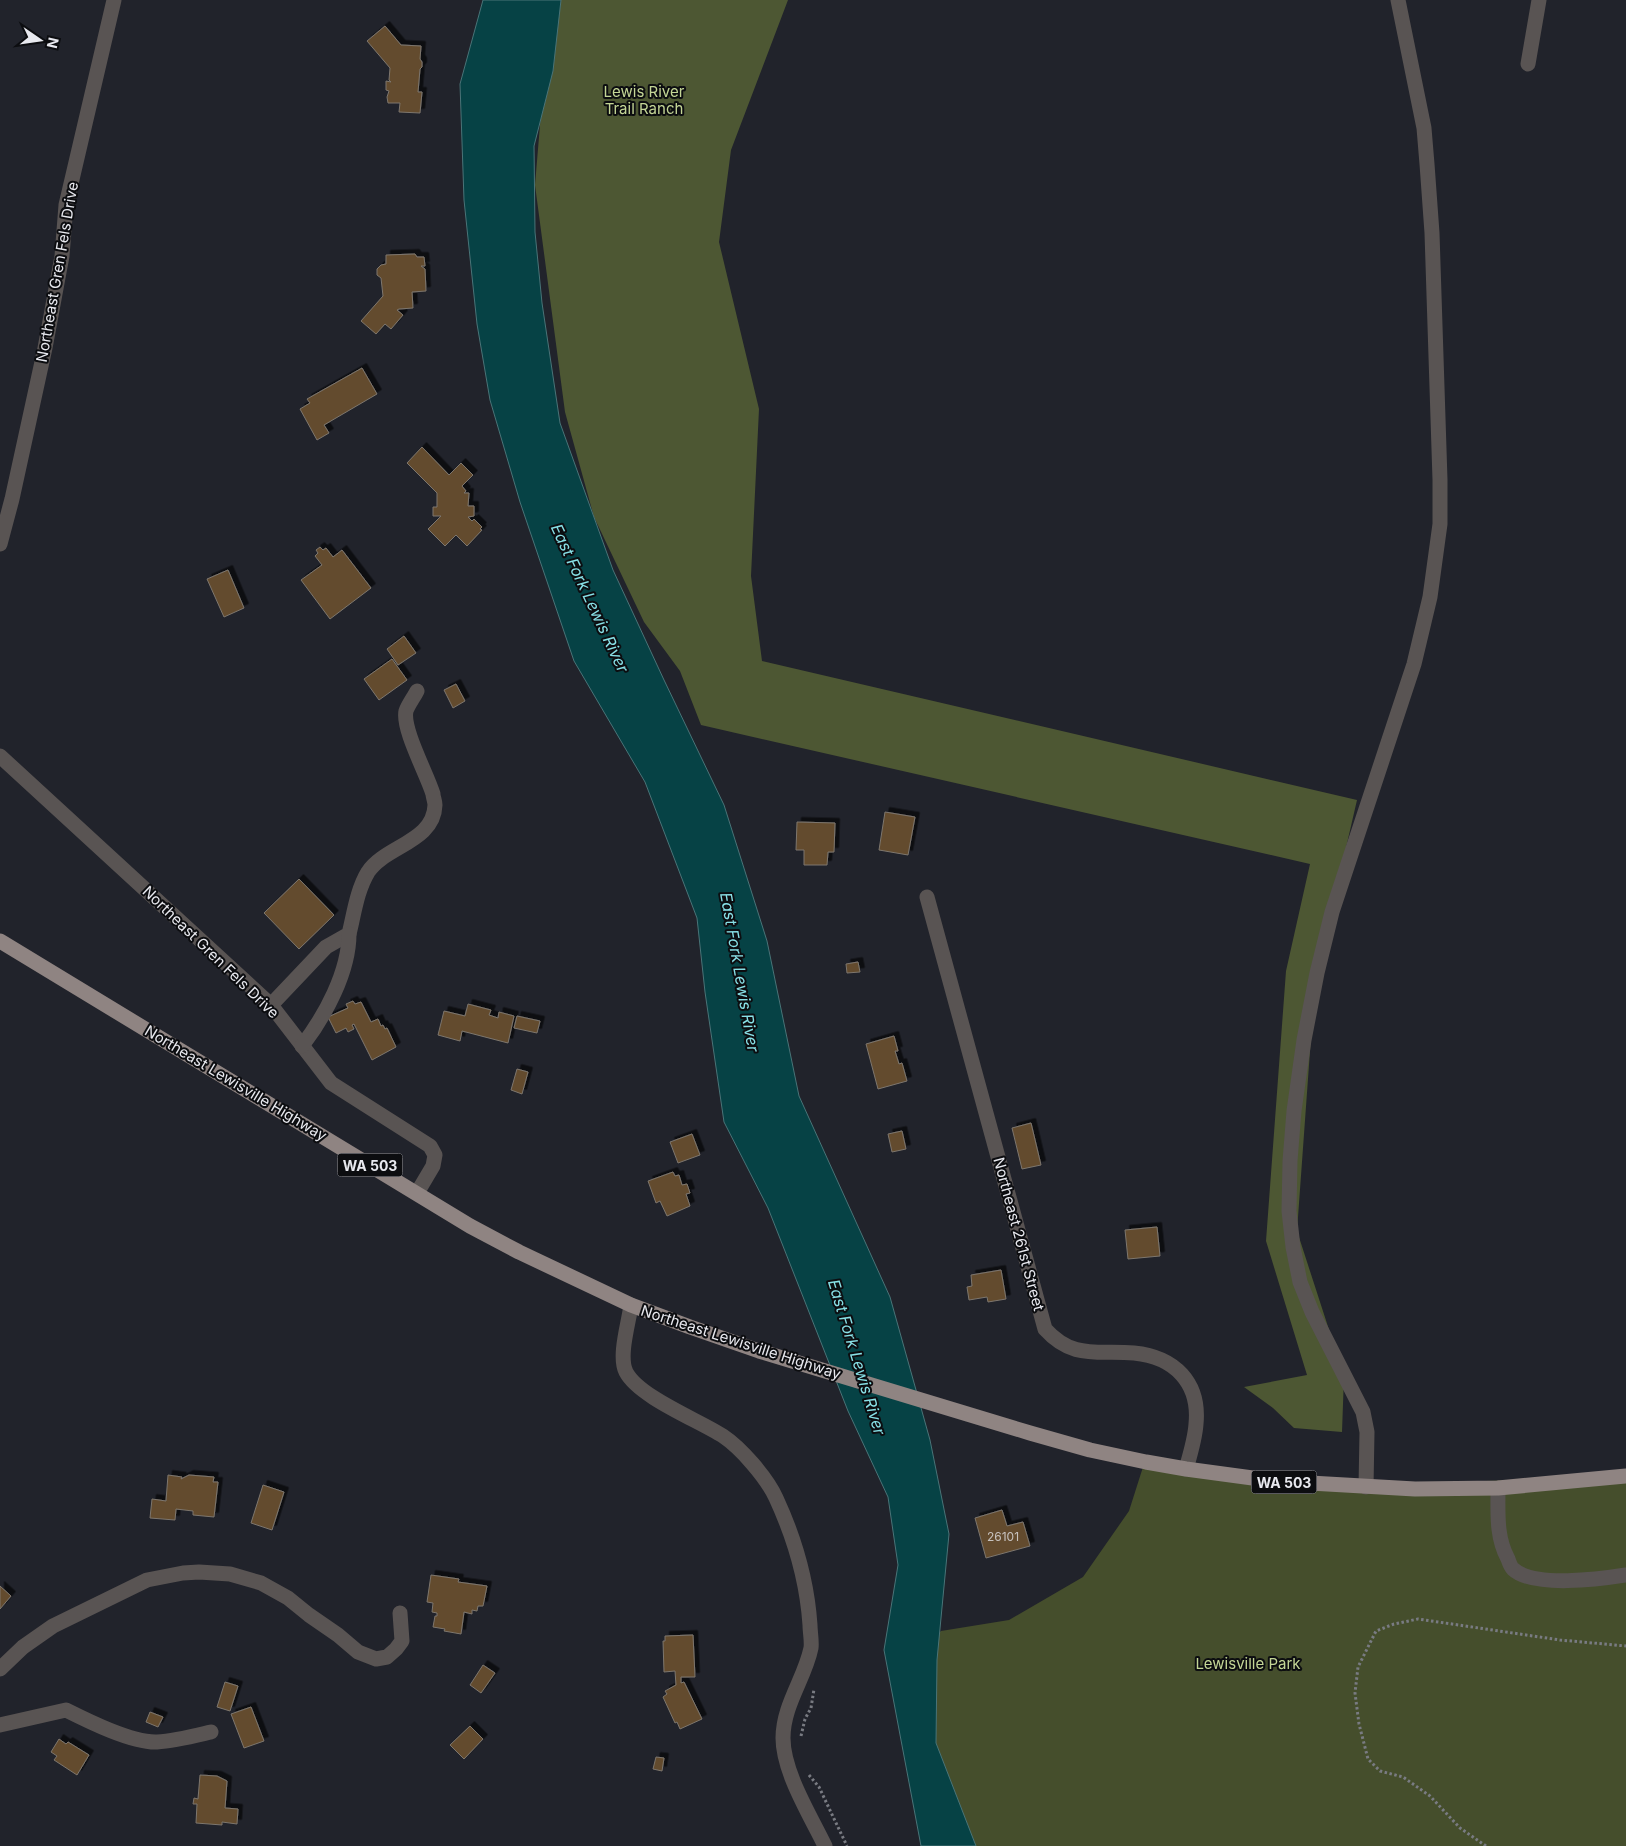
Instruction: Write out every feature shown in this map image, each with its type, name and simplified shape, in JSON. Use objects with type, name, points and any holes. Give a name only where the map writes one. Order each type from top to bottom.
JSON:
[{"type":"main road","name":"Northeast Lewisville Highway","points":[[0,941],[470,1226],[519,1252],[631,1305],[759,1351],[1090,1450],[1186,1470],[1274,1481],[1415,1490],[1498,1488],[1626,1476]]},
{"type":"street","name":"Northeast Gren Fels Drive","points":[[0,544],[12,499],[45,348],[62,256],[66,205],[114,0]]},
{"type":"street","points":[[1366,1487],[1367,1432],[1363,1412],[1316,1320],[1300,1282],[1293,1248],[1289,1211],[1289,1181],[1294,1111],[1304,1040],[1317,973],[1332,912],[1414,664],[1430,597],[1440,524],[1429,181],[1424,128],[1398,0]]},
{"type":"street","points":[[1528,64],[1539,0]]},
{"type":"street","points":[[302,1046],[319,1023],[349,952],[349,934],[359,896],[368,873],[381,858],[414,840],[430,822],[435,804],[428,778],[408,733],[406,712],[417,691]]},
{"type":"street","name":"Northeast Gren Fels Drive","points":[[0,756],[271,1005],[331,1083],[430,1146],[435,1155],[433,1166],[417,1193]]},
{"type":"street","name":"Northeast 261st Street","points":[[927,897],[1045,1329],[1066,1347],[1079,1351],[1136,1353],[1161,1360],[1181,1371],[1192,1390],[1197,1410],[1196,1426],[1186,1470]]},
{"type":"street","points":[[271,1005],[326,947],[349,934]]},
{"type":"street","points":[[631,1305],[622,1358],[626,1371],[632,1380],[650,1395],[724,1437],[748,1457],[775,1496],[793,1539],[808,1597],[811,1647],[786,1715],[783,1738],[788,1767],[825,1846]]},
{"type":"street","points":[[1498,1488],[1498,1523],[1502,1547],[1513,1569],[1532,1578],[1558,1581],[1593,1580],[1626,1575]]},
{"type":"street","points":[[0,1668],[23,1647],[53,1626],[148,1580],[183,1573],[230,1574],[261,1583],[288,1598],[358,1652],[376,1659],[386,1657],[402,1641],[400,1613]]},
{"type":"street","points":[[0,1726],[66,1710],[95,1724],[131,1737],[156,1742],[211,1732]]},
{"type":"path","points":[[1486,1846],[1460,1828],[1430,1796],[1402,1777],[1380,1771],[1368,1759],[1359,1724],[1355,1693],[1358,1667],[1376,1631],[1394,1624],[1418,1619],[1560,1640],[1626,1646]]},
{"type":"path","points":[[800,1740],[805,1719],[812,1708],[815,1682]]},
{"type":"path","points":[[805,1767],[819,1787],[847,1846]]},
{"type":"green space","name":"Lewis River Trail Ranch","points":[[561,0],[788,0],[731,150],[719,242],[759,409],[751,576],[762,661],[1357,800],[1315,982],[1297,1231],[1344,1376],[1342,1432],[1294,1428],[1273,1408],[1244,1387],[1307,1375],[1266,1241],[1286,971],[1310,864],[701,725],[680,671],[644,622],[594,517],[565,412],[535,185],[542,101]]},
{"type":"green space","name":"Lewisville Park","points":[[1143,1467],[1347,1486],[1626,1476],[1626,1846],[972,1846],[935,1759],[934,1638],[941,1631],[1009,1620],[1083,1577],[1129,1511]]},
{"type":"water","name":"East Fork Lewis River","points":[[483,0],[561,0],[553,71],[534,146],[535,232],[542,303],[560,423],[613,570],[724,805],[767,941],[799,1096],[890,1297],[930,1440],[949,1534],[937,1660],[936,1743],[976,1846],[921,1846],[884,1650],[898,1565],[888,1497],[848,1411],[768,1208],[724,1122],[705,992],[697,918],[645,782],[574,661],[520,502],[490,400],[477,324],[464,200],[460,84]]},
{"type":"building","points":[[385,26],[401,45],[421,46],[420,59],[422,67],[420,69],[418,92],[422,92],[420,113],[399,112],[400,103],[388,103],[389,91],[386,90],[386,81],[391,82],[389,80],[390,68],[367,41]]},
{"type":"building","points":[[415,254],[417,257],[424,257],[425,266],[421,266],[425,269],[426,291],[412,292],[413,308],[397,310],[403,315],[391,329],[385,324],[376,334],[361,321],[383,296],[381,278],[377,275],[377,269],[381,265],[386,264],[386,255]]},
{"type":"building","points":[[362,368],[377,394],[324,425],[329,433],[317,440],[300,409],[310,403],[307,399]]},
{"type":"building","points":[[422,447],[449,475],[461,463],[473,475],[462,486],[466,491],[464,493],[469,493],[468,506],[474,506],[474,516],[468,517],[472,521],[474,519],[482,527],[480,529],[482,530],[467,546],[456,535],[445,546],[428,529],[441,516],[433,516],[433,507],[437,507],[437,493],[407,463]]},
{"type":"building","points":[[320,547],[323,550],[326,548],[333,557],[342,550],[371,588],[330,619],[301,580],[322,565],[315,556],[318,553],[316,550]]},
{"type":"building","points":[[228,570],[244,608],[224,617],[207,579]]},
{"type":"building","points":[[404,636],[416,653],[398,665],[387,649]]},
{"type":"building","points":[[392,659],[407,680],[379,700],[364,679]]},
{"type":"building","points":[[456,684],[465,701],[453,708],[444,690]]},
{"type":"building","points":[[885,812],[915,817],[908,855],[879,850]]},
{"type":"building","points":[[797,822],[835,823],[834,852],[828,852],[827,865],[804,865],[804,850],[796,850]]},
{"type":"building","points":[[299,879],[334,915],[299,949],[264,913]]},
{"type":"building","points":[[858,962],[860,972],[847,973],[846,964]]},
{"type":"building","points":[[353,1001],[355,1004],[361,1002],[371,1022],[378,1019],[381,1026],[383,1025],[385,1029],[387,1028],[396,1047],[372,1060],[354,1024],[352,1025],[354,1029],[348,1032],[346,1028],[336,1033],[328,1017],[348,1008],[346,1004]]},
{"type":"building","points":[[468,1004],[491,1010],[489,1015],[498,1018],[499,1012],[514,1016],[508,1043],[462,1031],[460,1041],[438,1035],[444,1011],[465,1016]]},
{"type":"building","points":[[517,1016],[540,1021],[537,1033],[514,1028]]},
{"type":"building","points":[[894,1036],[898,1051],[895,1051],[899,1064],[902,1063],[907,1081],[878,1089],[866,1044]]},
{"type":"building","points":[[517,1069],[528,1072],[522,1094],[511,1090]]},
{"type":"building","points":[[1031,1123],[1041,1165],[1022,1169],[1012,1128]]},
{"type":"building","points":[[902,1131],[906,1149],[892,1152],[888,1134]]},
{"type":"building","points":[[692,1134],[700,1155],[678,1163],[670,1142]]},
{"type":"building","points":[[673,1172],[675,1176],[679,1175],[682,1185],[687,1184],[690,1193],[686,1194],[690,1206],[667,1216],[660,1201],[656,1203],[648,1181]]},
{"type":"building","points":[[1157,1227],[1160,1256],[1128,1259],[1125,1230]]},
{"type":"building","points":[[1001,1270],[1006,1299],[988,1302],[987,1297],[969,1300],[967,1287],[972,1286],[971,1275]]},
{"type":"building","points":[[168,1475],[182,1477],[181,1479],[189,1475],[214,1477],[213,1482],[218,1482],[214,1517],[193,1515],[193,1511],[176,1509],[175,1520],[150,1518],[152,1499],[166,1501]]},
{"type":"building","points":[[263,1485],[284,1492],[272,1530],[251,1523]]},
{"type":"building","points":[[1002,1510],[1007,1526],[1023,1522],[1030,1546],[986,1558],[975,1518]]},
{"type":"building","points":[[431,1575],[459,1579],[458,1582],[487,1586],[483,1606],[478,1606],[477,1611],[472,1610],[472,1614],[464,1612],[461,1634],[433,1627],[437,1613],[432,1612],[433,1603],[427,1602]]},
{"type":"building","points":[[0,1586],[11,1596],[0,1609]]},
{"type":"building","points":[[693,1635],[695,1677],[681,1677],[681,1683],[684,1682],[702,1719],[680,1729],[677,1722],[675,1723],[663,1697],[667,1694],[665,1691],[676,1685],[675,1671],[664,1672],[663,1641],[665,1641],[665,1636]]},
{"type":"building","points":[[483,1665],[495,1673],[481,1693],[470,1685]]},
{"type":"building","points":[[225,1682],[238,1686],[230,1711],[217,1707]]},
{"type":"building","points":[[251,1707],[264,1741],[244,1748],[231,1714]]},
{"type":"building","points":[[150,1712],[163,1717],[158,1727],[146,1722]]},
{"type":"building","points":[[470,1726],[483,1739],[464,1759],[450,1745]]},
{"type":"building","points":[[59,1739],[66,1744],[68,1742],[89,1755],[77,1775],[54,1760],[57,1756],[51,1752]]},
{"type":"building","points":[[656,1757],[664,1758],[662,1771],[653,1769]]},
{"type":"building","points":[[200,1775],[217,1776],[227,1781],[225,1808],[238,1809],[237,1824],[222,1822],[222,1825],[196,1823],[197,1804],[193,1804],[194,1798],[198,1799]]}]
